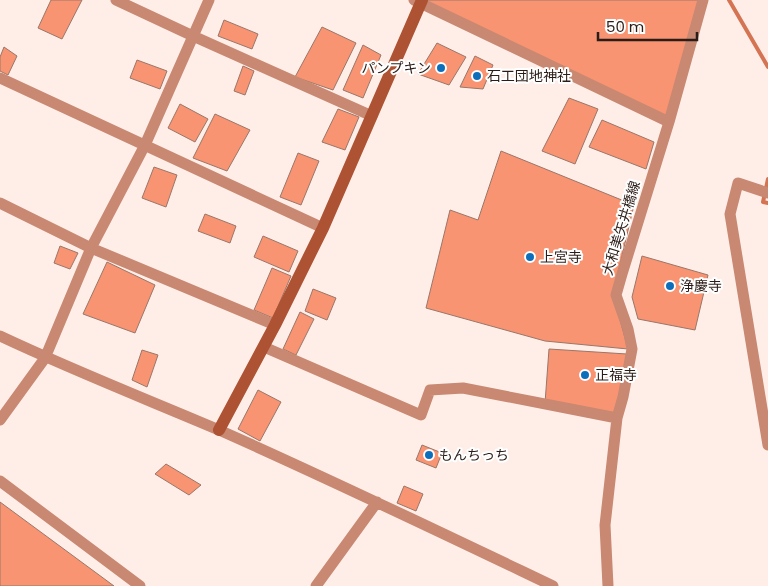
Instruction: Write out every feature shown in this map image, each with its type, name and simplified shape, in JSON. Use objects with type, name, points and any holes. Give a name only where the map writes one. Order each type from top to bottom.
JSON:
[{"type":"street","points":[[116,0],[372,116]]},
{"type":"street","points":[[0,420],[45,358],[91,248],[145,145],[209,0]]},
{"type":"street","name":"大和美矢井橋線","points":[[608,586],[605,525],[617,418],[624,397],[632,348],[628,329],[616,295],[669,122],[703,0]]},
{"type":"street","points":[[219,430],[264,347],[323,228],[372,116],[419,1],[669,122]]},
{"type":"street","points":[[0,78],[323,228]]},
{"type":"street","points":[[768,193],[738,183],[730,214],[768,445]]},
{"type":"street","points":[[0,203],[91,248],[275,325]]},
{"type":"street","points":[[0,336],[45,358],[219,430],[377,502],[553,586]]},
{"type":"street","points":[[264,347],[420,416],[430,390],[463,388],[617,418]]},
{"type":"street","points":[[0,482],[140,586]]},
{"type":"street","points":[[316,586],[377,502]]},
{"type":"building","points":[[51,0],[82,0],[62,39],[38,28]]},
{"type":"building","points":[[422,0],[703,0],[669,122]]},
{"type":"building","points":[[224,20],[258,34],[252,49],[218,36]]},
{"type":"building","points":[[322,27],[356,43],[333,90],[295,77]]},
{"type":"building","points":[[437,43],[466,57],[449,85],[418,74]]},
{"type":"building","points":[[363,45],[381,55],[363,98],[343,90]]},
{"type":"building","points":[[4,47],[17,56],[8,75],[0,71],[0,57]]},
{"type":"building","name":"石工団地神社","points":[[475,56],[493,65],[483,89],[460,87]]},
{"type":"building","points":[[137,60],[167,71],[160,89],[130,78]]},
{"type":"building","points":[[243,66],[254,71],[245,95],[234,91]]},
{"type":"building","points":[[569,98],[598,109],[575,164],[542,151]]},
{"type":"building","points":[[180,104],[208,119],[195,142],[168,128]]},
{"type":"building","points":[[338,109],[359,117],[345,150],[322,142]]},
{"type":"building","points":[[215,114],[250,130],[227,171],[193,158]]},
{"type":"building","points":[[602,120],[654,142],[646,169],[589,147]]},
{"type":"building","name":"上宮寺","points":[[501,151],[634,205],[613,294],[628,349],[545,341],[426,308],[450,210],[478,220]]},
{"type":"building","points":[[298,153],[319,161],[301,205],[280,197]]},
{"type":"building","points":[[154,167],[177,175],[166,207],[142,198]]},
{"type":"building","points":[[205,214],[236,226],[230,243],[198,231]]},
{"type":"building","points":[[263,236],[298,251],[289,272],[254,257]]},
{"type":"building","points":[[60,246],[78,253],[70,269],[54,263]]},
{"type":"building","name":"浄慶寺","points":[[642,256],[708,275],[695,330],[638,319],[632,297]]},
{"type":"building","points":[[107,262],[155,285],[135,333],[83,314]]},
{"type":"building","points":[[272,268],[291,276],[273,318],[254,310]]},
{"type":"building","points":[[313,289],[336,298],[327,320],[305,311]]},
{"type":"building","points":[[300,312],[314,319],[296,355],[283,349]]},
{"type":"building","name":"正福寺","points":[[549,349],[627,354],[619,397],[613,416],[545,403]]},
{"type":"building","points":[[142,350],[158,355],[147,387],[132,380]]},
{"type":"building","points":[[258,390],[281,402],[260,441],[238,429]]},
{"type":"building","points":[[422,445],[442,453],[436,468],[416,460]]},
{"type":"building","points":[[166,464],[201,485],[189,495],[155,474]]},
{"type":"building","points":[[404,486],[423,494],[416,511],[397,503]]},
{"type":"building","points":[[0,502],[114,586],[0,586]]},
{"type":"waterway","points":[[729,0],[768,67]]},
{"type":"waterway","points":[[768,179],[763,202],[768,203]]},
{"type":"place","name":"パンプキン","points":[[441,68]]},
{"type":"place","name":"石工団地神社","points":[[477,76]]},
{"type":"place","name":"上宮寺","points":[[530,257]]},
{"type":"place","name":"浄慶寺","points":[[670,286]]},
{"type":"place","name":"正福寺","points":[[585,375]]},
{"type":"place","name":"もんちっち","points":[[429,455]]}]
